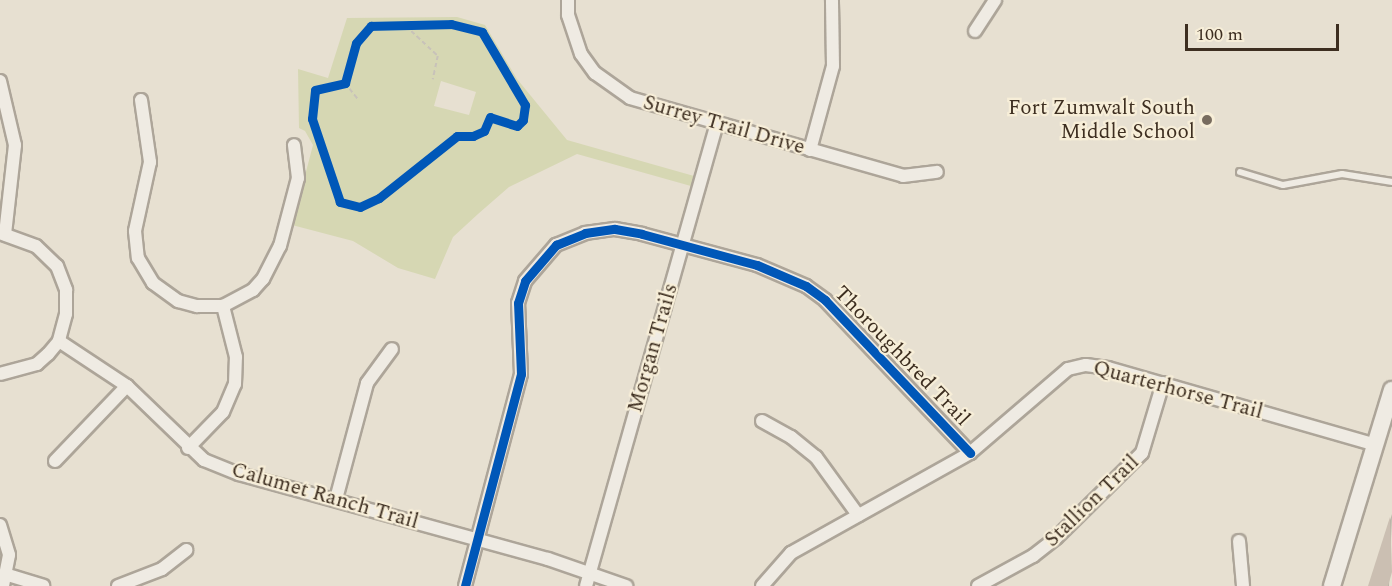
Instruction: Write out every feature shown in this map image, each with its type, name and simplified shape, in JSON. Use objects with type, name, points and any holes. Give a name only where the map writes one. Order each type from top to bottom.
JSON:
[{"type":"main road","points":[[1332,586],[1392,390]]},
{"type":"street","name":"Surrey Trail Drive","points":[[568,0],[571,26],[581,54],[611,87],[630,98],[903,176],[937,172]]},
{"type":"street","points":[[810,150],[832,66],[832,0]]},
{"type":"street","points":[[975,31],[995,0]]},
{"type":"street","points":[[0,81],[15,146],[3,233],[36,246],[57,266],[66,290],[66,314],[59,341],[37,364],[0,374]]},
{"type":"street","points":[[141,100],[150,162],[135,231],[138,258],[165,294],[197,306],[223,306],[253,290],[273,264],[298,178],[294,145]]},
{"type":"street","name":"Morgan Trails","points":[[586,586],[717,123]]},
{"type":"street","name":"Thoroughbred Trail","points":[[465,586],[521,374],[518,303],[525,281],[537,262],[556,245],[592,231],[615,229],[757,265],[806,286],[825,300],[970,453]]},
{"type":"street","points":[[188,448],[223,412],[235,384],[236,357],[223,306]]},
{"type":"street","name":"Calumet Ranch Trail","points":[[59,341],[127,386],[188,448],[204,460],[239,474],[336,499],[589,572],[626,586]]},
{"type":"street","points":[[336,499],[368,383],[392,349]]},
{"type":"street","name":"Quarterhorse Trail","points":[[762,586],[791,553],[858,515],[912,489],[970,453],[1068,369],[1086,365],[1108,368],[1376,445]]},
{"type":"street","name":"Stallion Trail","points":[[978,586],[1033,556],[1142,453],[1163,383]]},
{"type":"street","points":[[55,461],[127,386]]},
{"type":"street","points":[[762,421],[791,437],[816,457],[858,515]]},
{"type":"street","points":[[0,525],[9,555],[5,581],[43,586]]},
{"type":"street","points":[[1239,541],[1243,586]]},
{"type":"street","points":[[118,586],[146,582],[186,550]]},
{"type":"lane","points":[[1240,172],[1283,185],[1342,174],[1392,182]]},
{"type":"path","points":[[402,26],[424,25]]},
{"type":"path","points":[[402,26],[438,56],[433,79]]},
{"type":"path","points":[[335,87],[347,81],[358,100]]},
{"type":"green space","points":[[457,17],[485,25],[517,79],[567,140],[701,178],[698,188],[577,154],[509,187],[478,214],[453,237],[435,279],[398,268],[353,241],[292,225],[313,145],[305,131],[299,128],[298,69],[328,78],[347,18]],"holes":[[[441,81],[476,92],[469,115],[434,106]]]},
{"type":"building","points":[[1390,517],[1392,572],[1388,586],[1368,586]]},
{"type":"cycle path","points":[[451,24],[482,32],[525,105],[523,120],[517,126],[490,117],[484,131],[473,136],[457,136],[379,198],[360,207],[340,202],[312,119],[315,90],[345,83],[356,43],[371,26],[451,24]]},
{"type":"cycle path","points":[[465,586],[521,374],[518,303],[525,281],[556,245],[585,233],[615,229],[642,234],[757,265],[806,286],[825,300],[970,453]]},
{"type":"place","name":"Fort Zumwalt South Middle School","points":[[1207,120]]}]
